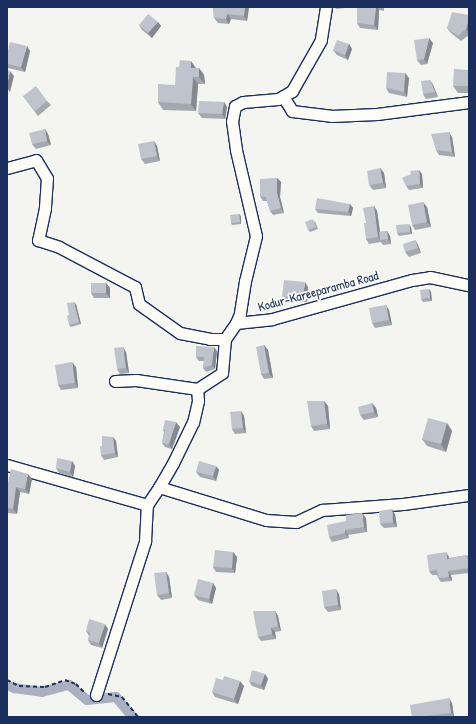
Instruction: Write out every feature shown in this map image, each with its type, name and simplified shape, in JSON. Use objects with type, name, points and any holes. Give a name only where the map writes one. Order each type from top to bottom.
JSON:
[{"type":"street","points":[[326,7],[321,40],[292,91],[284,98],[292,111],[331,116],[377,114],[469,102]]},
{"type":"street","name":"Kodur-Kareeparamba Road","points":[[236,323],[240,314],[245,281],[256,236],[236,150],[232,120],[235,106],[243,102],[284,98]]},
{"type":"street","points":[[7,168],[36,160],[47,178],[45,208],[38,240],[59,247],[135,287],[139,304],[180,333],[210,339],[225,339]]},
{"type":"street","name":"Kodur-Kareeparamba Road","points":[[236,323],[272,319],[412,280],[430,277],[469,285]]},
{"type":"street","points":[[115,381],[136,380],[197,389],[222,373],[225,339],[236,323]]},
{"type":"street","points":[[96,694],[145,541],[147,505],[173,464],[192,422],[198,401],[197,389]]},
{"type":"street","points":[[7,465],[147,505]]},
{"type":"street","points":[[159,487],[266,520],[296,522],[322,510],[403,504],[469,495]]},
{"type":"path","points":[[7,680],[19,686],[45,686],[65,680],[76,684],[86,694],[122,696],[138,717]]},
{"type":"building","points":[[213,7],[245,7],[244,16],[227,14],[226,19],[214,18]]},
{"type":"building","points":[[357,7],[376,7],[374,25],[357,23]]},
{"type":"building","points":[[452,12],[469,15],[466,29],[458,36],[447,28]]},
{"type":"building","points":[[148,14],[158,22],[148,33],[139,25]]},
{"type":"building","points":[[429,38],[424,59],[417,60],[414,40]]},
{"type":"building","points":[[337,40],[349,44],[345,55],[333,50]]},
{"type":"building","points":[[10,42],[27,46],[21,67],[7,64],[7,55]]},
{"type":"building","points":[[180,60],[191,61],[191,68],[199,68],[199,77],[193,77],[191,104],[158,102],[158,84],[175,85],[176,67],[179,67]]},
{"type":"building","points":[[454,69],[469,70],[469,86],[453,86]]},
{"type":"building","points":[[7,70],[10,71],[7,85]]},
{"type":"building","points":[[387,72],[405,73],[404,92],[386,88]]},
{"type":"building","points":[[430,80],[435,92],[423,94],[421,81]]},
{"type":"building","points":[[36,86],[47,101],[35,111],[23,96]]},
{"type":"building","points":[[199,101],[224,102],[222,114],[198,113]]},
{"type":"building","points":[[45,129],[47,141],[32,144],[29,133]]},
{"type":"building","points":[[449,132],[452,152],[436,150],[431,134]]},
{"type":"building","points":[[154,141],[157,156],[141,159],[138,144]]},
{"type":"building","points":[[380,168],[383,183],[369,185],[367,171]]},
{"type":"building","points":[[419,170],[420,184],[406,186],[402,178],[411,174],[410,171]]},
{"type":"building","points":[[277,178],[277,193],[281,208],[270,211],[266,197],[260,196],[260,179]]},
{"type":"building","points":[[317,198],[350,204],[348,212],[315,209]]},
{"type":"building","points":[[423,202],[427,222],[412,225],[408,205]]},
{"type":"building","points":[[374,206],[378,237],[366,239],[364,223],[366,223],[363,208]]},
{"type":"building","points":[[239,214],[240,222],[231,223],[230,215]]},
{"type":"building","points":[[313,219],[316,227],[308,230],[305,222]]},
{"type":"building","points":[[409,224],[410,232],[397,233],[396,225]]},
{"type":"building","points":[[387,231],[388,239],[380,240],[379,232]]},
{"type":"building","points":[[415,240],[418,248],[405,252],[403,244]]},
{"type":"building","points":[[284,280],[305,282],[303,297],[282,297]]},
{"type":"building","points":[[91,283],[106,283],[106,293],[91,293]]},
{"type":"building","points":[[429,289],[430,298],[421,299],[420,290]]},
{"type":"building","points":[[74,302],[79,322],[69,325],[67,303]]},
{"type":"building","points":[[386,305],[389,320],[372,323],[369,308]]},
{"type":"building","points":[[264,345],[269,373],[261,374],[256,347]]},
{"type":"building","points":[[196,346],[214,347],[212,365],[203,368],[204,357],[196,357]]},
{"type":"building","points":[[123,347],[126,368],[117,369],[114,348]]},
{"type":"building","points":[[72,362],[75,383],[58,385],[55,365]]},
{"type":"building","points":[[307,401],[324,401],[327,424],[311,426]]},
{"type":"building","points":[[372,403],[374,412],[360,415],[358,407]]},
{"type":"building","points":[[241,411],[243,428],[232,429],[230,412]]},
{"type":"building","points":[[428,418],[447,423],[441,444],[422,439]]},
{"type":"building","points":[[165,420],[176,422],[169,444],[162,443],[165,430],[163,430]]},
{"type":"building","points":[[102,436],[113,437],[115,453],[101,455],[100,446],[102,446]]},
{"type":"building","points":[[57,458],[72,461],[70,472],[56,468]]},
{"type":"building","points":[[199,461],[216,466],[213,476],[196,472]]},
{"type":"building","points":[[11,469],[28,474],[25,489],[16,487],[13,509],[7,508],[7,487]]},
{"type":"building","points":[[392,509],[393,522],[380,524],[379,511]]},
{"type":"building","points":[[362,513],[364,527],[345,530],[345,533],[329,537],[327,525],[346,521],[346,515]]},
{"type":"building","points":[[215,550],[233,552],[232,568],[213,567]]},
{"type":"building","points":[[446,552],[447,559],[467,555],[469,568],[448,571],[449,577],[438,578],[437,570],[429,571],[427,555]]},
{"type":"building","points":[[166,572],[169,593],[157,595],[154,573]]},
{"type":"building","points":[[198,579],[213,583],[209,599],[194,595]]},
{"type":"building","points":[[336,589],[338,605],[324,607],[322,591]]},
{"type":"building","points":[[253,611],[275,611],[278,626],[271,628],[272,634],[258,637]]},
{"type":"building","points":[[89,619],[105,624],[99,643],[88,640],[90,632],[86,631]]},
{"type":"building","points":[[252,670],[265,674],[261,685],[249,681]]},
{"type":"building","points":[[224,676],[240,681],[234,699],[212,692],[216,678],[223,680]]},
{"type":"building","points":[[449,698],[451,713],[426,717],[412,717],[410,705]]},
{"type":"waterway","points":[[7,685],[14,688],[42,692],[69,685],[87,700],[116,697],[133,717]]}]
